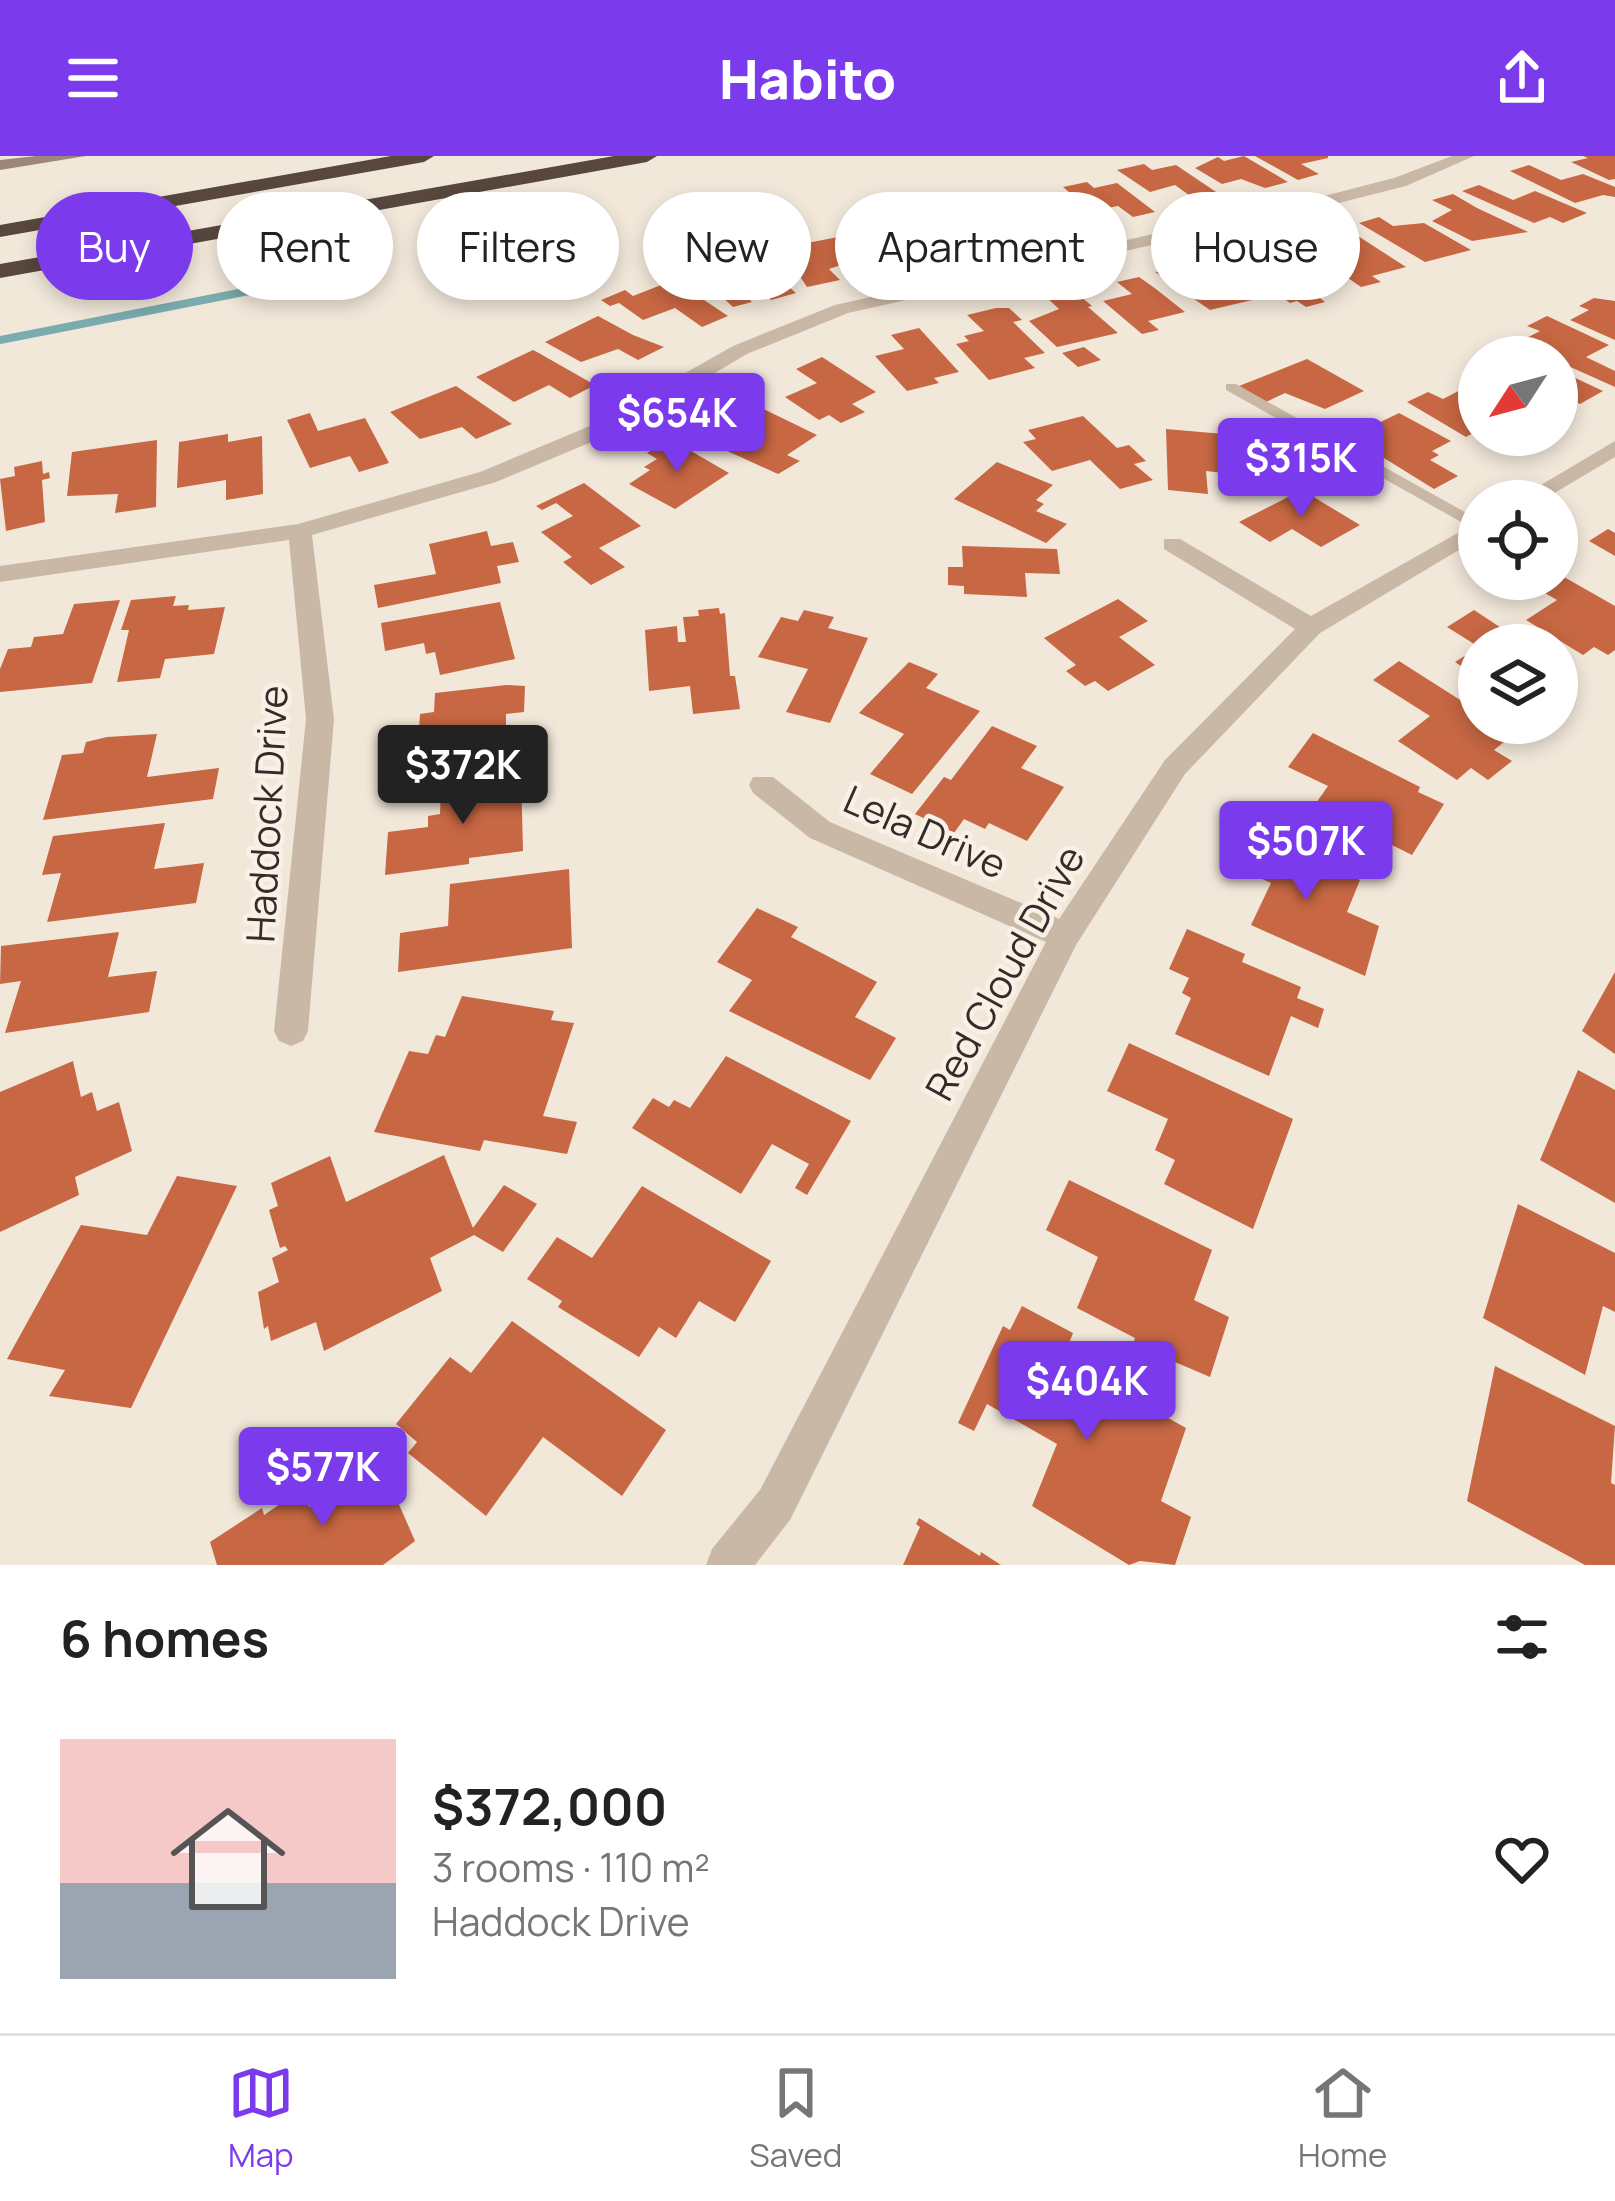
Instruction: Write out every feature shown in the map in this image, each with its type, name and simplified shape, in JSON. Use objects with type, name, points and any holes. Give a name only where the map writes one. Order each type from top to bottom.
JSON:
[{"type":"highway","points":[[0,231],[424,156]]},
{"type":"highway","points":[[0,271],[647,156]]},
{"type":"main road","points":[[0,165],[78,156]]},
{"type":"street","points":[[0,574],[300,531],[488,477],[605,428],[740,350],[842,309],[1325,201],[1400,182],[1466,156]]},
{"type":"street","points":[[1561,480],[1615,448]]},
{"type":"street","name":"Haddock Drive","points":[[291,1031],[320,719],[300,531]]},
{"type":"street","name":"Red Cloud Drive","points":[[728,1565],[775,1504],[1065,936],[1175,767],[1310,626],[1458,539]]},
{"type":"street","points":[[1172,544],[1310,626]]},
{"type":"street","name":"Lela Drive","points":[[763,785],[820,830],[1065,936]]},
{"type":"lane","points":[[1231,387],[1458,515]]},
{"type":"building","points":[[1244,156],[1288,182],[1265,188],[1241,179],[1222,184],[1195,168],[1218,157],[1224,161]]},
{"type":"building","points":[[1255,156],[1328,158],[1301,164],[1319,174],[1298,180]]},
{"type":"building","points":[[1583,156],[1615,156],[1615,179],[1571,162],[1588,158]]},
{"type":"building","points":[[1144,164],[1152,170],[1176,165],[1216,192],[1185,192],[1175,185],[1150,192],[1117,170]]},
{"type":"building","points":[[1529,165],[1561,180],[1583,174],[1615,187],[1615,197],[1603,195],[1575,203],[1510,171]]},
{"type":"building","points":[[1117,183],[1151,213],[1133,217],[1127,213],[1127,192],[1069,192],[1063,187]]},
{"type":"building","points":[[1479,185],[1513,200],[1535,191],[1587,213],[1563,223],[1550,217],[1534,223],[1462,191]]},
{"type":"building","points":[[1453,194],[1528,232],[1472,241],[1432,221],[1452,210],[1432,200]]},
{"type":"building","points":[[1379,217],[1393,226],[1424,223],[1471,250],[1425,262],[1360,223]]},
{"type":"building","points":[[1360,237],[1406,267],[1372,276],[1381,282],[1361,287]]},
{"type":"building","points":[[835,238],[835,267],[829,269],[835,281],[811,286],[811,242]]},
{"type":"building","points":[[1139,277],[1151,286],[1151,300],[1169,300],[1185,312],[1148,321],[1159,330],[1142,334],[1103,301],[1127,300],[1132,294],[1127,280]]},
{"type":"building","points":[[625,290],[633,296],[643,292],[643,300],[704,300],[728,316],[702,327],[675,308],[643,320],[619,303],[610,306],[601,300],[619,300],[619,292]]},
{"type":"building","points":[[1594,298],[1615,301],[1615,340],[1570,320],[1589,310],[1579,306]]},
{"type":"building","points":[[725,300],[752,302],[733,307]]},
{"type":"building","points":[[1049,300],[1085,300],[1118,333],[1057,347],[1029,321],[1059,309]]},
{"type":"building","points":[[1196,300],[1252,300],[1210,310]]},
{"type":"building","points":[[1286,300],[1325,302],[1306,307],[1297,301]]},
{"type":"building","points":[[1009,308],[1022,320],[1013,322],[1045,353],[1024,358],[1035,368],[989,380],[956,344],[969,341],[964,336],[984,331],[967,315]]},
{"type":"building","points":[[598,316],[664,347],[638,360],[618,349],[581,362],[545,342]]},
{"type":"building","points":[[1547,316],[1609,345],[1586,357],[1615,371],[1615,387],[1578,370],[1578,336],[1530,336],[1540,331],[1527,326]]},
{"type":"building","points":[[919,328],[959,372],[907,391],[875,356],[904,349],[891,335]]},
{"type":"building","points":[[1084,347],[1101,360],[1078,367],[1062,353]]},
{"type":"building","points":[[533,350],[595,385],[570,398],[549,385],[514,402],[476,377]]},
{"type":"building","points":[[822,357],[876,392],[852,404],[865,412],[841,423],[829,415],[819,420],[785,397],[817,383],[796,369]]},
{"type":"building","points":[[1307,359],[1364,391],[1325,409],[1285,393],[1266,402],[1239,386]]},
{"type":"building","points":[[1578,379],[1603,391],[1580,404]]},
{"type":"building","points":[[456,386],[512,424],[476,439],[462,427],[420,439],[390,412]]},
{"type":"building","points":[[1458,391],[1458,432],[1407,402],[1428,392],[1443,399]]},
{"type":"building","points":[[739,397],[817,435],[787,455],[800,461],[778,474],[723,449],[756,429],[716,410]]},
{"type":"building","points":[[310,413],[318,431],[365,418],[389,463],[359,472],[350,456],[310,468],[287,420]]},
{"type":"building","points":[[1399,413],[1451,441],[1432,451],[1439,455],[1430,460],[1458,476],[1434,489],[1350,437]]},
{"type":"building","points":[[1083,416],[1117,448],[1129,445],[1146,461],[1134,464],[1153,480],[1120,489],[1090,460],[1052,471],[1023,442],[1036,439],[1028,430]]},
{"type":"building","points":[[1166,429],[1247,436],[1251,467],[1231,465],[1232,474],[1206,471],[1208,494],[1168,490]]},
{"type":"building","points":[[228,434],[228,442],[262,436],[263,494],[226,500],[226,480],[177,488],[179,442]]},
{"type":"building","points":[[670,439],[729,473],[675,509],[629,484],[657,459],[647,453]]},
{"type":"building","points":[[157,440],[156,507],[115,513],[118,494],[67,496],[72,452]]},
{"type":"building","points":[[42,461],[43,474],[49,472],[50,478],[42,480],[45,522],[6,531],[0,479],[15,476],[14,467]]},
{"type":"building","points":[[997,462],[1053,485],[1036,500],[1044,504],[1036,511],[1067,524],[1046,543],[954,499]]},
{"type":"building","points":[[584,483],[641,526],[599,548],[625,567],[591,585],[563,562],[572,557],[541,532],[573,516],[556,503],[542,510],[536,506]]},
{"type":"building","points":[[1302,490],[1360,525],[1321,547],[1292,529],[1270,542],[1239,522]]},
{"type":"building","points":[[1608,529],[1615,533],[1615,556],[1589,541]]},
{"type":"building","points":[[487,531],[491,546],[513,542],[519,562],[497,566],[501,583],[378,608],[374,585],[436,574],[429,544]]},
{"type":"building","points":[[962,546],[1057,549],[1060,574],[1025,573],[1027,597],[964,594],[964,586],[948,585],[948,567],[963,567]]},
{"type":"building","points":[[1578,585],[1615,606],[1615,650],[1608,655],[1594,647],[1583,655],[1578,652],[1578,624],[1526,620],[1557,600],[1578,600]]},
{"type":"building","points":[[176,596],[173,606],[189,605],[188,610],[225,607],[214,654],[165,659],[160,678],[117,682],[129,630],[121,630],[131,600]]},
{"type":"building","points":[[1118,599],[1148,621],[1119,637],[1155,665],[1108,691],[1095,681],[1085,686],[1066,671],[1076,665],[1044,638]]},
{"type":"building","points":[[120,600],[92,683],[0,692],[0,669],[8,649],[31,647],[34,637],[63,634],[74,604]]},
{"type":"building","points":[[500,602],[515,659],[440,675],[435,652],[426,654],[424,643],[385,651],[381,623]]},
{"type":"building","points":[[719,608],[720,614],[725,613],[730,676],[735,676],[740,709],[693,714],[690,686],[649,691],[645,630],[677,626],[678,642],[686,642],[683,617]]},
{"type":"building","points":[[804,610],[834,617],[828,628],[868,638],[830,723],[786,712],[808,669],[758,657],[781,617],[798,621]]},
{"type":"building","points":[[1474,610],[1495,624],[1458,624],[1458,634],[1447,627]]},
{"type":"building","points":[[1399,661],[1458,699],[1458,744],[1502,744],[1494,750],[1512,761],[1488,780],[1471,768],[1457,780],[1398,741],[1430,716],[1373,680]]},
{"type":"building","points":[[909,662],[938,674],[926,688],[980,711],[912,794],[870,774],[904,734],[859,713]]},
{"type":"building","points":[[525,686],[524,712],[506,714],[506,746],[445,752],[444,759],[384,766],[387,732],[419,729],[420,714],[434,712],[435,693]]},
{"type":"building","points":[[992,726],[1037,746],[1021,768],[1064,787],[1027,841],[989,823],[985,829],[964,819],[954,833],[915,814],[944,777],[951,780]]},
{"type":"building","points":[[1313,733],[1444,804],[1412,855],[1314,806],[1328,786],[1288,767]]},
{"type":"building","points":[[157,734],[147,777],[219,768],[213,799],[43,820],[62,755],[83,753],[86,742],[107,737]]},
{"type":"building","points":[[521,774],[523,851],[385,875],[388,832],[428,827],[428,816],[440,814],[441,784]]},
{"type":"building","points":[[165,823],[154,869],[204,863],[196,903],[47,922],[61,873],[42,875],[53,836]]},
{"type":"building","points":[[1241,830],[1360,880],[1347,912],[1379,926],[1365,976],[1251,925],[1271,883],[1224,862]]},
{"type":"building","points":[[569,869],[572,948],[398,972],[400,933],[448,926],[450,884]]},
{"type":"building","points":[[757,908],[798,927],[791,937],[877,982],[855,1017],[896,1038],[870,1080],[729,1011],[752,980],[717,962]]},
{"type":"building","points":[[1187,929],[1245,954],[1242,962],[1301,987],[1297,998],[1324,1009],[1318,1028],[1291,1016],[1269,1076],[1175,1034],[1191,998],[1182,993],[1189,978],[1169,969]]},
{"type":"building","points":[[119,932],[108,977],[157,971],[149,1012],[5,1033],[21,981],[0,984],[1,946]]},
{"type":"building","points":[[1615,972],[1615,1054],[1582,1031]]},
{"type":"building","points":[[462,996],[554,1011],[551,1020],[574,1023],[543,1116],[577,1122],[567,1154],[484,1140],[480,1151],[374,1132],[409,1051],[428,1054],[436,1035],[445,1037]]},
{"type":"building","points":[[1129,1043],[1293,1119],[1253,1229],[1164,1184],[1175,1160],[1155,1150],[1168,1119],[1107,1091]]},
{"type":"building","points":[[726,1056],[851,1121],[807,1195],[795,1188],[809,1164],[772,1144],[741,1194],[632,1128],[653,1098],[669,1107],[674,1100],[690,1108]]},
{"type":"building","points":[[73,1061],[81,1097],[92,1092],[97,1111],[119,1102],[132,1151],[75,1177],[79,1195],[0,1232],[0,1092]]},
{"type":"building","points":[[1578,1070],[1615,1090],[1615,1203],[1540,1160]]},
{"type":"building","points":[[444,1155],[473,1228],[504,1185],[537,1204],[503,1252],[474,1235],[430,1258],[442,1291],[324,1351],[316,1322],[271,1341],[268,1326],[264,1329],[258,1292],[279,1282],[272,1258],[288,1250],[280,1248],[269,1210],[278,1206],[271,1183],[330,1156],[346,1202]]},
{"type":"building","points":[[177,1176],[237,1186],[131,1408],[49,1396],[65,1370],[7,1359],[81,1225],[147,1235]]},
{"type":"building","points":[[1069,1180],[1212,1250],[1194,1300],[1229,1317],[1210,1377],[1133,1344],[1135,1338],[1077,1308],[1098,1257],[1046,1230]]},
{"type":"building","points":[[642,1186],[771,1261],[735,1322],[699,1301],[676,1338],[659,1327],[639,1357],[558,1307],[562,1301],[527,1279],[557,1237],[592,1258]]},
{"type":"building","points":[[1518,1204],[1615,1253],[1615,1312],[1603,1306],[1585,1375],[1483,1318]]},
{"type":"building","points":[[1022,1306],[1073,1333],[1063,1359],[1186,1428],[1161,1501],[1191,1517],[1175,1565],[1140,1561],[1129,1565],[1032,1506],[1057,1444],[987,1404],[974,1431],[958,1423],[1003,1326],[1010,1330]]},
{"type":"building","points":[[512,1321],[666,1430],[622,1496],[543,1437],[486,1516],[408,1453],[417,1442],[396,1424],[450,1357],[471,1373]]},
{"type":"building","points":[[1495,1366],[1615,1426],[1611,1483],[1615,1485],[1615,1565],[1585,1565],[1467,1501]]},
{"type":"building","points":[[380,1461],[415,1541],[383,1565],[217,1565],[210,1542],[262,1508],[264,1515],[302,1489],[309,1507]]},
{"type":"building","points":[[919,1518],[1001,1565],[903,1565],[920,1527],[916,1524]]},
{"type":"waterway","points":[[0,340],[217,297]]}]
